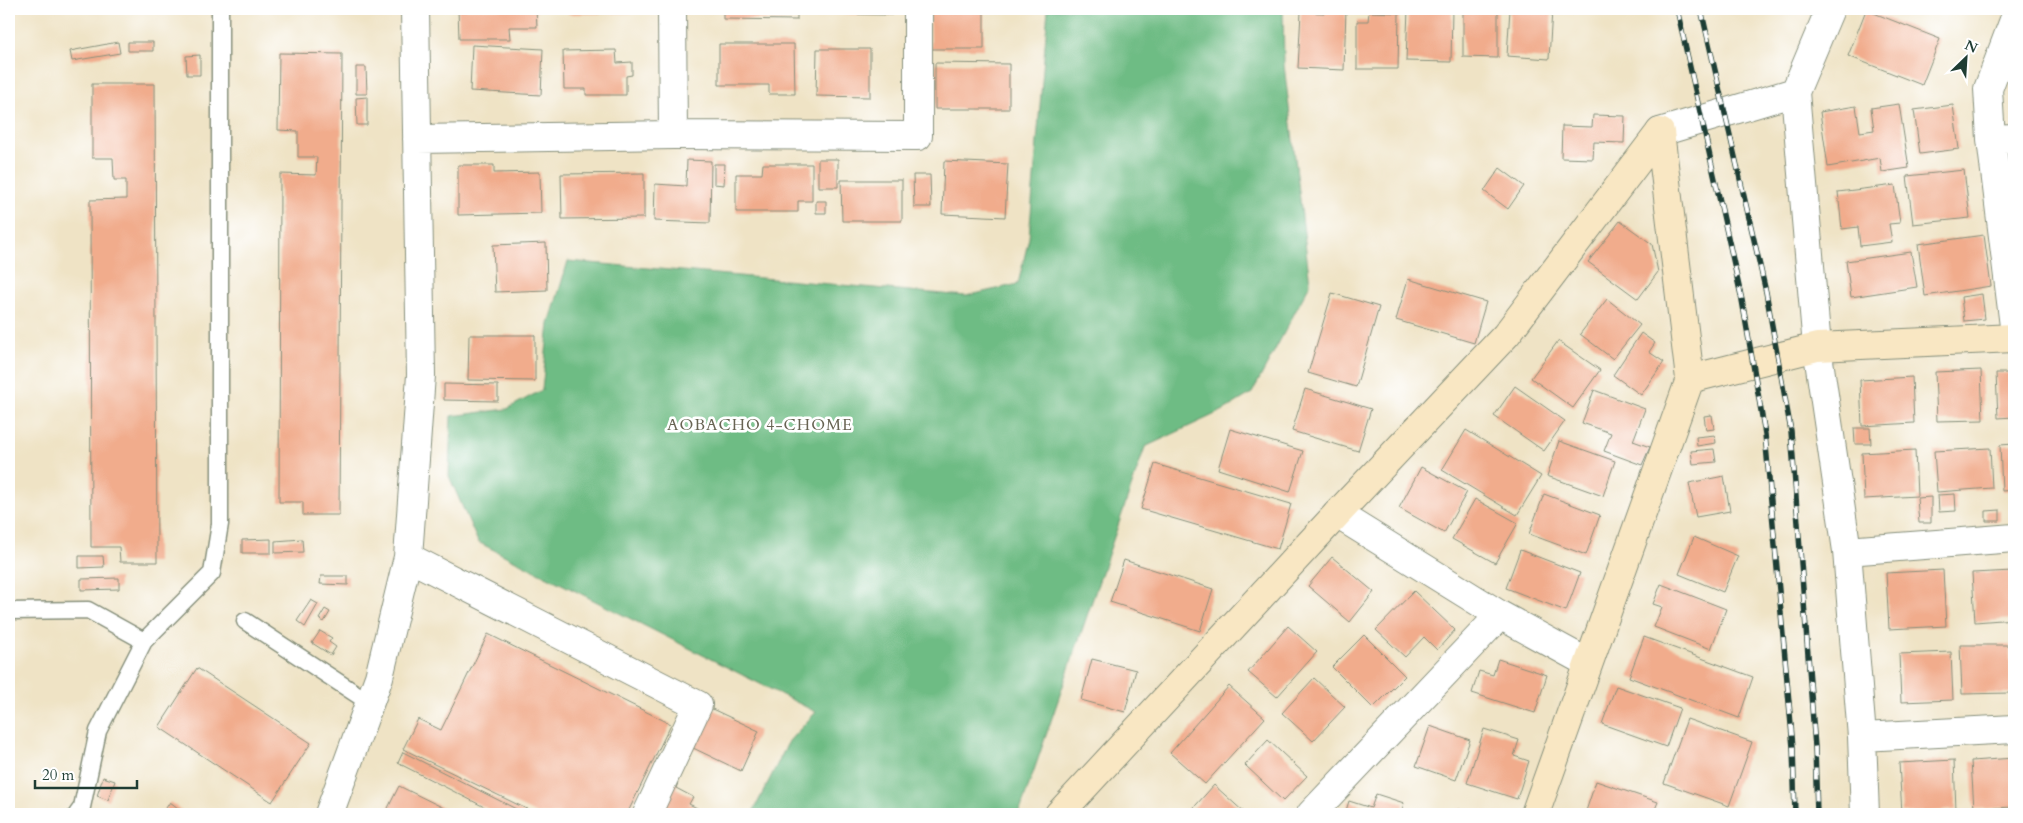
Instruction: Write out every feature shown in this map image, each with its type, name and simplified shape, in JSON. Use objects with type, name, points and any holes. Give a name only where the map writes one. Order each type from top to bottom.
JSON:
[{"type":"street","points":[[329,814],[379,677],[408,557],[421,375],[415,9]]},
{"type":"street","points":[[672,9],[673,135]]},
{"type":"street","points":[[417,139],[673,135],[918,136],[918,9]]},
{"type":"street","points":[[1830,9],[1795,92],[1817,347],[1847,551],[1862,737],[1865,814]]},
{"type":"street","points":[[2014,20],[1988,89],[2003,139],[2014,326]]},
{"type":"street","points":[[1059,814],[1506,335],[1660,132],[1795,92]]},
{"type":"street","points":[[1535,814],[1690,379],[1660,132]]},
{"type":"street","points":[[1690,379],[1817,347],[2014,338]]},
{"type":"street","points":[[1337,514],[1500,615],[1588,663]]},
{"type":"street","points":[[1847,551],[2014,538]]},
{"type":"street","points":[[408,557],[698,705],[647,814]]},
{"type":"street","points":[[1311,814],[1500,615]]},
{"type":"street","points":[[1862,737],[2014,729]]},
{"type":"lane","points":[[77,814],[82,807],[98,731],[144,641],[212,573],[220,524],[220,9]]},
{"type":"lane","points":[[9,611],[88,610],[144,641]]},
{"type":"lane","points":[[245,621],[370,703]]},
{"type":"green space","points":[[1048,9],[1283,9],[1284,65],[1310,284],[1252,393],[1224,410],[1145,447],[1019,814],[752,814],[789,741],[816,712],[478,542],[449,476],[451,416],[507,409],[542,390],[549,324],[568,261],[966,296],[1018,284],[1029,238]]},
{"type":"building","points":[[458,9],[536,9],[537,27],[509,27],[510,39],[459,39]]},
{"type":"building","points":[[568,9],[641,9],[642,13],[568,14]]},
{"type":"building","points":[[723,9],[797,9],[797,20],[723,19]]},
{"type":"building","points":[[826,9],[892,9],[892,15],[826,14]]},
{"type":"building","points":[[930,9],[984,9],[984,49],[931,49]]},
{"type":"building","points":[[1324,9],[1346,9],[1344,70],[1298,68],[1301,12],[1324,13]]},
{"type":"building","points":[[1408,9],[1452,9],[1451,62],[1406,61]]},
{"type":"building","points":[[1463,9],[1498,12],[1498,58],[1463,57]]},
{"type":"building","points":[[1510,9],[1552,10],[1549,59],[1507,56]]},
{"type":"building","points":[[1866,10],[1940,39],[1922,85],[1848,56]]},
{"type":"building","points":[[1369,12],[1399,13],[1398,69],[1357,69],[1357,21],[1368,21]]},
{"type":"building","points":[[118,42],[120,53],[72,61],[70,51]]},
{"type":"building","points":[[128,42],[153,42],[153,51],[128,51]]},
{"type":"building","points":[[719,44],[794,44],[795,94],[769,94],[769,85],[719,85]]},
{"type":"building","points":[[472,45],[543,49],[541,95],[470,91]]},
{"type":"building","points":[[817,49],[870,49],[870,97],[816,96]]},
{"type":"building","points":[[616,50],[617,63],[632,62],[632,75],[626,76],[626,95],[586,95],[586,89],[564,89],[563,51]]},
{"type":"building","points":[[279,53],[342,54],[339,515],[303,515],[303,502],[279,502],[280,174],[316,175],[317,157],[298,157],[298,131],[278,130]]},
{"type":"building","points":[[200,55],[200,75],[187,75],[186,56]]},
{"type":"building","points":[[935,63],[1009,64],[1009,109],[935,109]]},
{"type":"building","points":[[356,67],[366,67],[367,94],[356,94]]},
{"type":"building","points":[[92,84],[155,84],[157,562],[120,562],[119,547],[91,547],[90,200],[126,199],[126,180],[114,180],[113,158],[92,158]]},
{"type":"building","points":[[367,97],[367,125],[357,125],[356,98]]},
{"type":"building","points":[[1899,104],[1909,168],[1882,172],[1880,158],[1828,167],[1820,112],[1856,106],[1860,132],[1874,130],[1871,108]]},
{"type":"building","points":[[1953,105],[1959,149],[1920,154],[1914,110]]},
{"type":"building","points":[[1593,115],[1625,116],[1624,143],[1594,142],[1593,159],[1561,158],[1562,126],[1592,127]]},
{"type":"building","points":[[818,159],[838,159],[838,187],[818,187]]},
{"type":"building","points":[[687,160],[711,161],[710,223],[654,221],[655,184],[686,186]]},
{"type":"building","points":[[944,161],[1008,164],[1005,217],[942,214]]},
{"type":"building","points":[[714,164],[725,164],[724,185],[714,184]]},
{"type":"building","points":[[763,164],[812,164],[812,201],[798,201],[798,212],[736,212],[736,174],[762,174]]},
{"type":"building","points":[[458,165],[494,165],[494,173],[540,172],[541,213],[458,215]]},
{"type":"building","points":[[1500,168],[1524,186],[1508,209],[1484,191]]},
{"type":"building","points":[[1964,170],[1970,218],[1913,224],[1907,176]]},
{"type":"building","points":[[644,173],[644,218],[562,219],[561,174]]},
{"type":"building","points":[[913,175],[930,175],[931,207],[914,207]]},
{"type":"building","points":[[841,180],[902,180],[902,221],[842,221]]},
{"type":"building","points":[[1895,185],[1900,223],[1889,224],[1892,242],[1860,246],[1858,227],[1842,229],[1838,192]]},
{"type":"building","points":[[816,201],[826,201],[826,213],[816,213]]},
{"type":"building","points":[[1620,221],[1652,244],[1658,272],[1638,299],[1588,262]]},
{"type":"building","points":[[1984,235],[1991,286],[1925,296],[1918,244]]},
{"type":"building","points":[[546,243],[547,290],[495,292],[493,245]]},
{"type":"building","points":[[1911,252],[1917,287],[1851,297],[1846,261]]},
{"type":"building","points":[[1408,279],[1486,302],[1474,343],[1396,320]]},
{"type":"building","points":[[1332,293],[1379,307],[1356,387],[1308,373]]},
{"type":"building","points":[[1982,294],[1985,319],[1964,321],[1961,297]]},
{"type":"building","points":[[1607,299],[1640,325],[1613,359],[1580,334]]},
{"type":"building","points":[[1641,333],[1655,343],[1649,352],[1664,362],[1641,395],[1613,375]]},
{"type":"building","points":[[469,335],[535,335],[535,381],[468,380]]},
{"type":"building","points":[[1558,341],[1600,370],[1573,408],[1531,378]]},
{"type":"building","points":[[1981,370],[1983,420],[1937,421],[1935,372]]},
{"type":"building","points":[[1996,373],[2014,373],[2014,417],[1998,418]]},
{"type":"building","points":[[1912,377],[1914,423],[1862,426],[1860,380]]},
{"type":"building","points":[[444,384],[498,385],[498,401],[444,400]]},
{"type":"building","points":[[1515,386],[1565,421],[1544,451],[1494,416]]},
{"type":"building","points":[[1305,389],[1371,409],[1358,451],[1292,431]]},
{"type":"building","points":[[1594,390],[1645,409],[1633,441],[1650,447],[1642,465],[1604,451],[1611,433],[1582,423]]},
{"type":"building","points":[[1712,415],[1714,429],[1706,430],[1704,416]]},
{"type":"building","points":[[1854,428],[1870,428],[1871,444],[1855,444]]},
{"type":"building","points":[[1230,429],[1303,451],[1290,492],[1218,469]]},
{"type":"building","points":[[1466,430],[1541,476],[1517,515],[1442,470]]},
{"type":"building","points":[[1715,435],[1716,443],[1697,446],[1696,437]]},
{"type":"building","points":[[1559,441],[1615,461],[1603,496],[1547,476]]},
{"type":"building","points":[[2014,444],[2014,490],[2002,491],[2000,445]]},
{"type":"building","points":[[1990,448],[1992,488],[1937,492],[1934,451]]},
{"type":"building","points":[[1714,449],[1716,462],[1693,464],[1691,451]]},
{"type":"building","points":[[1915,450],[1917,496],[1864,499],[1862,453]]},
{"type":"building","points":[[1155,464],[1291,504],[1278,549],[1141,509]]},
{"type":"building","points":[[1421,467],[1467,492],[1444,533],[1399,508]]},
{"type":"building","points":[[1724,476],[1730,511],[1696,517],[1689,483]]},
{"type":"building","points":[[1544,494],[1600,515],[1586,555],[1529,534]]},
{"type":"building","points":[[1955,494],[1956,511],[1939,512],[1938,495]]},
{"type":"building","points":[[1931,497],[1931,523],[1919,523],[1917,498]]},
{"type":"building","points":[[1475,499],[1518,523],[1495,563],[1452,539]]},
{"type":"building","points":[[2000,510],[2000,521],[1986,521],[1986,511]]},
{"type":"building","points":[[1694,537],[1738,556],[1723,592],[1679,574]]},
{"type":"building","points":[[271,539],[271,553],[242,553],[242,540]]},
{"type":"building","points":[[302,539],[303,552],[275,553],[275,541]]},
{"type":"building","points":[[1520,550],[1580,573],[1566,611],[1506,588]]},
{"type":"building","points":[[79,556],[103,556],[104,567],[79,568]]},
{"type":"building","points":[[1332,557],[1374,592],[1350,622],[1308,586]]},
{"type":"building","points":[[1124,560],[1213,589],[1200,631],[1110,602]]},
{"type":"building","points":[[1943,570],[1946,626],[1889,629],[1886,573]]},
{"type":"building","points":[[2013,571],[2014,619],[1975,622],[1972,573]]},
{"type":"building","points":[[321,576],[348,576],[348,585],[320,584]]},
{"type":"building","points":[[119,578],[119,589],[81,590],[81,579]]},
{"type":"building","points":[[1661,584],[1726,609],[1711,649],[1654,627],[1662,607],[1653,604]]},
{"type":"building","points":[[1414,591],[1455,630],[1437,650],[1424,637],[1405,657],[1376,630]]},
{"type":"building","points":[[311,600],[318,604],[305,627],[297,621]]},
{"type":"building","points":[[325,609],[330,612],[324,622],[319,619]]},
{"type":"building","points":[[1288,626],[1317,652],[1277,697],[1248,672]]},
{"type":"building","points":[[320,631],[332,638],[329,642],[336,647],[331,655],[312,643]]},
{"type":"building","points":[[488,634],[671,724],[627,814],[537,814],[403,749],[418,719],[441,730]]},
{"type":"building","points":[[1364,635],[1405,676],[1373,708],[1332,667]]},
{"type":"building","points":[[1644,637],[1753,677],[1739,718],[1629,677]]},
{"type":"building","points":[[1960,645],[2010,645],[2011,693],[1962,694]]},
{"type":"building","points":[[1951,652],[1953,700],[1901,702],[1899,654]]},
{"type":"building","points":[[1092,659],[1136,670],[1125,712],[1081,700]]},
{"type":"building","points":[[1498,659],[1547,675],[1535,713],[1472,693],[1479,671],[1493,675]]},
{"type":"building","points":[[197,668],[311,743],[272,802],[159,727]]},
{"type":"building","points":[[1314,678],[1345,707],[1313,741],[1282,713]]},
{"type":"building","points":[[1229,686],[1265,718],[1205,784],[1170,753]]},
{"type":"building","points":[[1616,686],[1680,708],[1666,747],[1602,724]]},
{"type":"building","points":[[710,708],[759,731],[741,771],[691,747]]},
{"type":"building","points":[[1687,719],[1752,742],[1729,806],[1664,783]]},
{"type":"building","points":[[1430,726],[1470,740],[1456,780],[1416,766]]},
{"type":"building","points":[[1484,729],[1519,740],[1514,756],[1529,761],[1517,799],[1467,783]]},
{"type":"building","points":[[1268,740],[1307,776],[1283,801],[1245,765]]},
{"type":"building","points":[[403,752],[526,814],[498,814],[398,763]]},
{"type":"building","points":[[2014,758],[2014,807],[1974,809],[1971,761]]},
{"type":"building","points":[[1954,760],[1956,810],[1902,813],[1899,763]]},
{"type":"building","points":[[103,777],[115,781],[108,800],[97,796]]},
{"type":"building","points":[[670,780],[678,783],[676,788],[693,797],[689,804],[697,808],[694,814],[658,814]]},
{"type":"building","points":[[1596,781],[1658,802],[1653,814],[1585,814]]},
{"type":"building","points":[[1214,785],[1246,814],[1188,814]]},
{"type":"building","points":[[399,786],[456,814],[385,814]]},
{"type":"building","points":[[1376,794],[1404,803],[1401,814],[1345,814],[1349,801],[1371,808]]},
{"type":"building","points":[[170,802],[182,811],[180,814],[162,814]]},
{"type":"building","points":[[1459,809],[1472,814],[1457,814]]},
{"type":"railway","points":[[1677,9],[1742,300],[1765,434],[1793,747],[1795,814]]},
{"type":"railway","points":[[1701,9],[1766,292],[1791,431],[1815,747],[1817,814]]},
{"type":"district","name":"AOBACHO 4-CHOME","points":[[760,424]]}]
